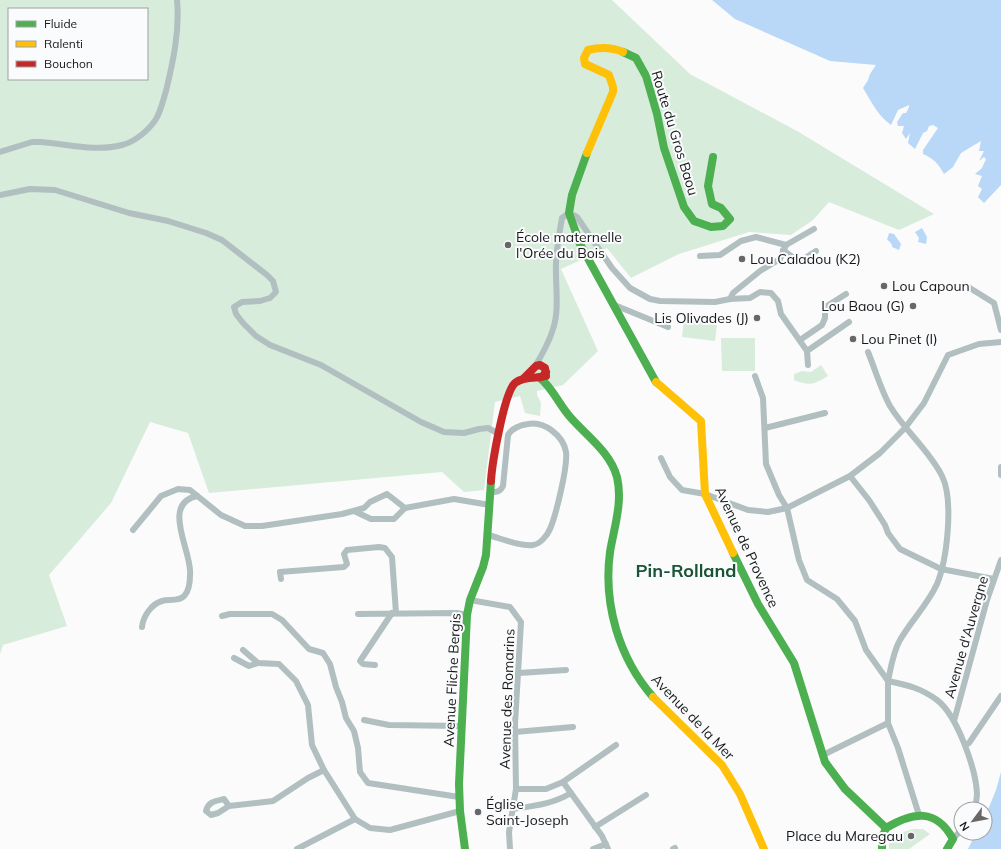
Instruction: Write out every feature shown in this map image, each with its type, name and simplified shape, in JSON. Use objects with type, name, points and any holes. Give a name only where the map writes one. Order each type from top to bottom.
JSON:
[{"type":"street","points":[[0,152],[32,142],[91,148],[110,148],[124,145],[142,134],[156,120],[168,82],[177,35],[177,0]]},
{"type":"street","name":"Route du Gros Baou","points":[[569,213],[572,195],[582,164],[604,116],[613,92],[609,75],[585,64],[584,58],[588,50],[600,47],[617,50],[636,58],[646,76],[664,148],[684,207],[694,221],[711,227],[723,226],[730,219],[721,208],[712,204],[708,186],[713,157]]},
{"type":"street","points":[[0,195],[30,189],[55,190],[129,213],[168,221],[206,233],[222,240],[273,281],[276,292],[270,298],[260,301],[242,302],[234,307],[236,314],[256,336],[270,345],[321,365],[421,422],[444,432],[464,433],[488,428],[499,434]]},
{"type":"street","points":[[539,372],[544,351],[554,328],[557,292],[556,273],[558,239],[562,218],[569,213],[577,217],[612,268],[630,288],[650,299],[660,301],[715,302],[730,299],[750,298],[760,292],[771,293],[778,302],[781,314],[807,351],[808,366]]},
{"type":"street","name":"Avenue de Provence","points":[[569,213],[580,244],[654,381],[701,421],[705,494],[758,604],[794,663],[823,755],[831,773],[843,787],[886,828]]},
{"type":"street","points":[[730,299],[733,293],[760,271],[780,259],[785,247],[814,230]]},
{"type":"street","points":[[700,256],[720,255],[741,241],[756,237],[785,247],[799,262],[816,251]]},
{"type":"street","points":[[965,285],[994,303],[1001,330]]},
{"type":"street","points":[[800,340],[822,325],[827,306],[846,294]]},
{"type":"street","points":[[612,304],[668,327]]},
{"type":"street","points":[[807,351],[848,322]]},
{"type":"street","points":[[661,458],[670,477],[682,490],[705,494],[748,510],[768,512],[787,508],[850,476],[880,453],[906,428],[924,403],[948,355],[978,344],[1001,342]]},
{"type":"street","points":[[539,372],[544,351]]},
{"type":"street","points":[[868,352],[890,405],[906,428],[926,451],[943,478],[948,502],[948,531],[937,584],[922,609],[899,640],[892,660],[888,680],[888,723],[898,748],[919,815]]},
{"type":"street","name":"Avenue Fliche Bergis","points":[[465,849],[459,797],[467,615],[470,600],[483,567],[488,535],[492,466],[507,400],[514,384],[539,372]]},
{"type":"street","name":"Avenue de la Mer","points":[[539,372],[559,404],[605,455],[612,465],[616,476],[619,489],[619,500],[611,547],[609,584],[614,621],[619,640],[628,660],[646,690],[721,764],[733,781],[764,849]]},
{"type":"street","points":[[755,376],[762,398],[766,464],[779,495],[787,508],[799,560],[807,580],[837,599],[855,621],[866,650],[888,680],[916,687],[938,700],[954,721],[965,745],[970,759],[977,794],[976,801]]},
{"type":"street","points":[[765,428],[825,413]]},
{"type":"street","points":[[488,535],[524,545],[534,545],[544,538],[550,529],[561,489],[566,458],[566,450],[561,441],[549,429],[536,423],[513,429],[508,435],[503,486],[501,490],[491,492]]},
{"type":"street","points":[[1001,467],[1001,475]]},
{"type":"street","points":[[850,476],[869,500],[885,525],[888,533],[900,549],[941,569],[994,579]]},
{"type":"street","points":[[132,530],[161,496],[178,489],[190,490],[221,515],[245,526],[262,526],[354,511],[364,508],[370,502],[387,494],[405,508]]},
{"type":"street","points":[[142,627],[146,615],[155,605],[161,602],[182,598],[186,594],[191,570],[182,539],[179,517],[185,501],[197,496]]},
{"type":"street","points":[[354,511],[371,519],[394,519],[405,508],[454,499],[490,505]]},
{"type":"street","points":[[281,579],[280,572],[344,567],[347,564],[344,554],[347,550],[379,547],[385,548],[392,557],[394,613],[360,661],[363,664],[375,665]]},
{"type":"street","name":"Avenue d'Auvergne","points":[[954,721],[978,630],[1001,560]]},
{"type":"street","name":"Avenue des Romarins","points":[[470,600],[510,607],[521,622],[515,732],[516,789],[510,832],[510,849]]},
{"type":"street","points":[[358,614],[456,613],[467,615]]},
{"type":"street","points":[[222,616],[230,614],[272,614],[282,620],[309,649],[322,654],[330,664],[346,718],[354,731],[360,772],[368,783],[459,797]]},
{"type":"street","points":[[243,650],[258,663]]},
{"type":"street","points":[[234,658],[249,666],[258,663],[279,664],[296,680],[308,705],[312,745],[324,770],[355,819],[370,828],[390,830],[460,811]]},
{"type":"street","points":[[519,673],[566,670]]},
{"type":"street","points":[[965,745],[969,743],[1001,696]]},
{"type":"street","points":[[364,720],[389,724],[462,726]]},
{"type":"street","points":[[823,755],[888,723]]},
{"type":"street","points":[[515,732],[573,727]]},
{"type":"street","points":[[516,789],[546,789],[563,782],[616,745]]},
{"type":"street","points":[[229,806],[273,801],[308,778],[324,770]]},
{"type":"street","points":[[563,782],[595,827],[607,847],[593,849]]},
{"type":"street","points":[[513,809],[538,806],[561,799],[571,793]]},
{"type":"street","points":[[595,827],[646,795]]},
{"type":"street","points":[[882,849],[882,838],[886,828],[906,817],[919,815],[935,819],[948,829],[953,839],[947,849]]},
{"type":"street","points":[[297,849],[355,819]]},
{"type":"green space","points":[[0,0],[612,0],[690,74],[797,131],[934,214],[899,230],[829,202],[813,220],[791,235],[749,232],[679,254],[631,278],[607,248],[561,269],[598,351],[563,385],[537,391],[537,395],[541,403],[540,416],[525,413],[520,396],[495,402],[484,490],[464,492],[442,472],[209,493],[188,433],[150,422],[111,503],[49,575],[67,626],[3,645],[0,654]]},
{"type":"green space","points":[[684,320],[717,324],[715,341],[682,337]]},
{"type":"green space","points":[[721,338],[755,338],[755,371],[722,371]]},
{"type":"green space","points":[[821,365],[828,376],[823,379],[811,384],[794,380],[794,374],[802,371],[811,372]]},
{"type":"green space","name":"Place du Maregau","points":[[913,829],[923,829],[930,834],[909,849],[889,849],[889,840],[900,833]]},
{"type":"water","points":[[712,0],[1001,0],[1001,185],[984,203],[978,197],[982,189],[978,186],[982,176],[975,174],[982,168],[986,159],[984,157],[979,161],[984,151],[979,151],[981,141],[961,153],[953,167],[944,174],[935,162],[923,154],[923,150],[938,128],[933,125],[929,126],[927,131],[923,133],[915,149],[908,143],[910,133],[906,139],[902,133],[904,126],[898,126],[897,122],[903,113],[906,113],[909,105],[898,110],[891,125],[879,113],[863,88],[876,65],[830,61],[735,19]]},
{"type":"water","points":[[922,228],[927,237],[926,244],[918,242],[919,238],[915,232]]},
{"type":"water","points":[[889,233],[894,234],[901,244],[899,250],[892,247],[887,240]]},
{"type":"water","points":[[1001,772],[1001,849],[968,849],[972,841],[993,841],[993,801],[992,801]]},
{"type":"traffic: fast","points":[[623,52],[636,58],[646,76],[657,114],[664,148],[684,207],[694,221],[711,227],[723,226],[730,219],[721,208],[712,204],[708,186],[713,157]]},
{"type":"traffic: fast","points":[[587,153],[572,195],[569,213],[580,244],[656,382]]},
{"type":"traffic: fast","points":[[539,377],[548,386],[571,418],[604,452],[614,468],[619,486],[619,496],[608,572],[612,610],[616,629],[631,665],[641,682],[653,697]]},
{"type":"traffic: fast","points":[[465,849],[460,811],[459,784],[467,615],[470,600],[486,555],[491,481]]},
{"type":"traffic: fast","points":[[733,553],[758,604],[794,663],[825,762],[845,789],[886,828]]},
{"type":"traffic: fast","points":[[882,849],[882,838],[886,828],[915,816],[931,818],[939,822],[946,829],[953,839],[947,849]]},
{"type":"traffic: slow","points":[[587,153],[613,92],[613,87],[609,75],[585,64],[584,58],[588,50],[597,48],[610,48],[623,52]]},
{"type":"traffic: slow","points":[[656,382],[701,421],[705,494],[733,553]]},
{"type":"traffic: slow","points":[[653,697],[722,765],[740,794],[764,849]]},
{"type":"traffic: jam","points":[[524,378],[536,366],[540,365],[545,368],[546,376]]},
{"type":"traffic: jam","points":[[491,481],[499,429],[511,389],[518,381],[542,377],[546,372]]},
{"type":"place","name":"École maternelle l'Orée du Bois","points":[[508,245]]},
{"type":"place","name":"Lou Caladou (K2)","points":[[742,259]]},
{"type":"place","name":"Lou Capoun","points":[[884,286]]},
{"type":"place","name":"Lou Baou (G)","points":[[913,306]]},
{"type":"place","name":"Lis Olivades (J)","points":[[757,318]]},
{"type":"place","name":"Lou Pinet (I)","points":[[853,339]]},
{"type":"place","name":"Église Saint-Joseph","points":[[478,812]]},
{"type":"place","name":"Place du Maregau","points":[[911,836]]},
{"type":"district","name":"Pin-Rolland","points":[[686,571]]}]
